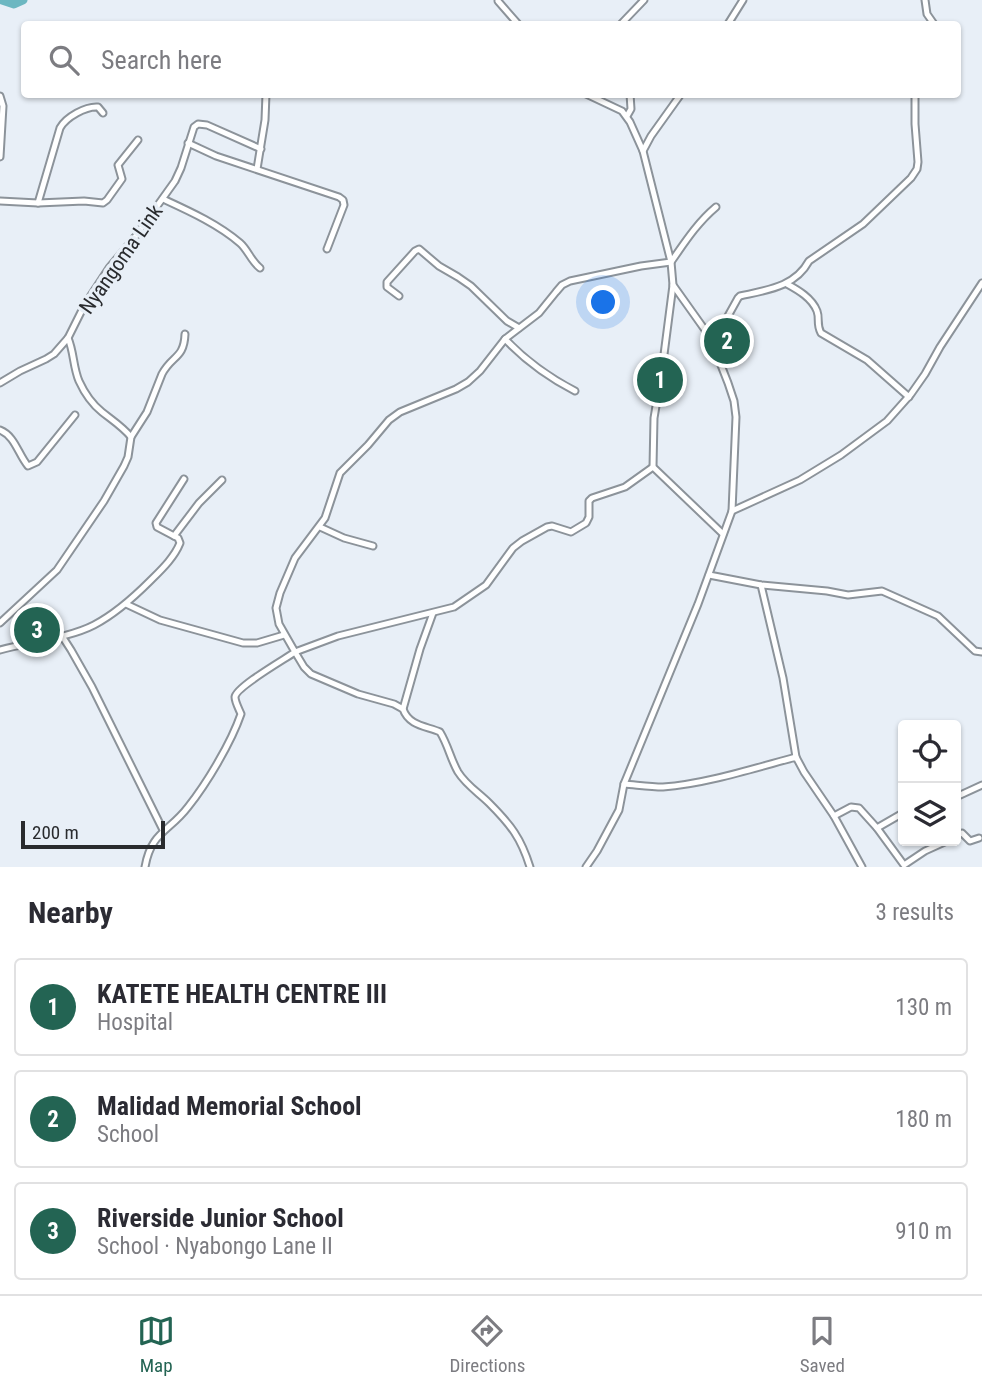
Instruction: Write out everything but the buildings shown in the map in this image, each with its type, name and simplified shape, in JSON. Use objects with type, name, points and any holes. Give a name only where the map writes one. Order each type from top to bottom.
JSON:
[{"type":"street","points":[[624,21],[644,0]]},
{"type":"street","points":[[730,21],[743,0]]},
{"type":"street","points":[[925,0],[927,14],[932,21]]},
{"type":"street","points":[[498,1],[516,21]]},
{"type":"street","points":[[0,96],[3,106],[0,157]]},
{"type":"street","points":[[257,169],[266,98]]},
{"type":"street","points":[[595,98],[614,106],[627,116],[643,151],[671,262],[673,285],[654,418],[653,467],[723,534]]},
{"type":"street","points":[[627,116],[631,108],[630,98]]},
{"type":"street","points":[[643,151],[678,98]]},
{"type":"street","points":[[713,343],[738,298],[787,284],[799,276],[815,257],[863,224],[914,174],[918,162],[915,98]]},
{"type":"street","points":[[38,203],[64,120],[90,106],[98,107],[103,113]]},
{"type":"street","points":[[261,149],[201,124],[194,127],[188,143],[216,156],[343,200],[344,205],[327,249]]},
{"type":"street","points":[[0,201],[105,202],[122,179],[118,165],[138,140]]},
{"type":"street","name":"Nyangoma Link","points":[[0,383],[54,354],[68,338],[84,306],[109,268],[175,181],[188,143]]},
{"type":"street","points":[[163,200],[208,222],[241,243],[260,268]]},
{"type":"street","points":[[671,262],[690,234],[716,207]]},
{"type":"street","points":[[398,296],[387,286],[387,282],[419,249],[439,266],[471,286],[507,321],[519,328]]},
{"type":"street","points":[[403,709],[311,674],[304,667],[279,624],[276,608],[280,593],[295,558],[320,527],[330,509],[340,473],[389,420],[400,412],[468,382],[505,339],[539,313],[562,285],[641,265],[671,262]]},
{"type":"street","points":[[732,511],[800,480],[841,455],[887,421],[925,374],[982,283]]},
{"type":"street","points":[[787,284],[812,303],[818,315],[817,326],[821,333],[867,360],[909,397]]},
{"type":"street","points":[[586,867],[619,810],[624,785],[732,511],[735,410],[728,383],[710,337],[673,285]]},
{"type":"street","points":[[0,623],[51,576],[104,501],[124,466],[131,437],[147,412],[165,368],[183,350],[185,334]]},
{"type":"street","points":[[68,338],[83,388],[98,408],[131,437]]},
{"type":"street","points":[[505,339],[517,352],[575,391]]},
{"type":"street","points":[[0,430],[13,439],[28,466],[37,462],[75,415]]},
{"type":"street","points":[[145,867],[152,843],[191,804],[216,763],[241,714],[235,701],[238,691],[295,652],[338,636],[454,607],[486,585],[513,548],[522,541],[552,526],[571,532],[577,530],[589,517],[589,501],[592,498],[625,487],[653,467]]},
{"type":"street","points":[[0,650],[93,626],[126,604],[170,559],[180,543],[178,538],[157,527],[156,523],[184,479]]},
{"type":"street","points":[[174,536],[199,503],[222,480]]},
{"type":"street","points":[[320,527],[344,538],[373,546]]},
{"type":"street","points":[[709,575],[761,585],[827,591],[848,596],[882,592],[938,616],[975,651],[982,652]]},
{"type":"street","points":[[761,585],[783,677],[796,757],[834,816],[862,867]]},
{"type":"street","points":[[126,604],[160,620],[243,643],[257,643],[284,635]]},
{"type":"street","points":[[433,613],[403,709],[406,717],[412,723],[440,732],[458,772],[512,827],[520,839],[530,867]]},
{"type":"street","points":[[62,636],[92,687],[163,830]]},
{"type":"street","points":[[624,785],[661,787],[684,784],[796,757]]},
{"type":"street","points":[[961,795],[982,785]]},
{"type":"street","points":[[834,816],[855,807],[859,808],[904,864],[938,846]]},
{"type":"street","points":[[877,828],[898,816]]},
{"type":"street","points":[[961,833],[970,841],[979,838]]},
{"type":"waterway","points":[[2,0],[14,4],[23,0]]},
{"type":"place","name":"Malidad Memorial School","points":[[727,341]]},
{"type":"place","name":"KATETE HEALTH CENTRE III","points":[[660,380]]},
{"type":"place","name":"Riverside Junior School","points":[[37,630]]}]
